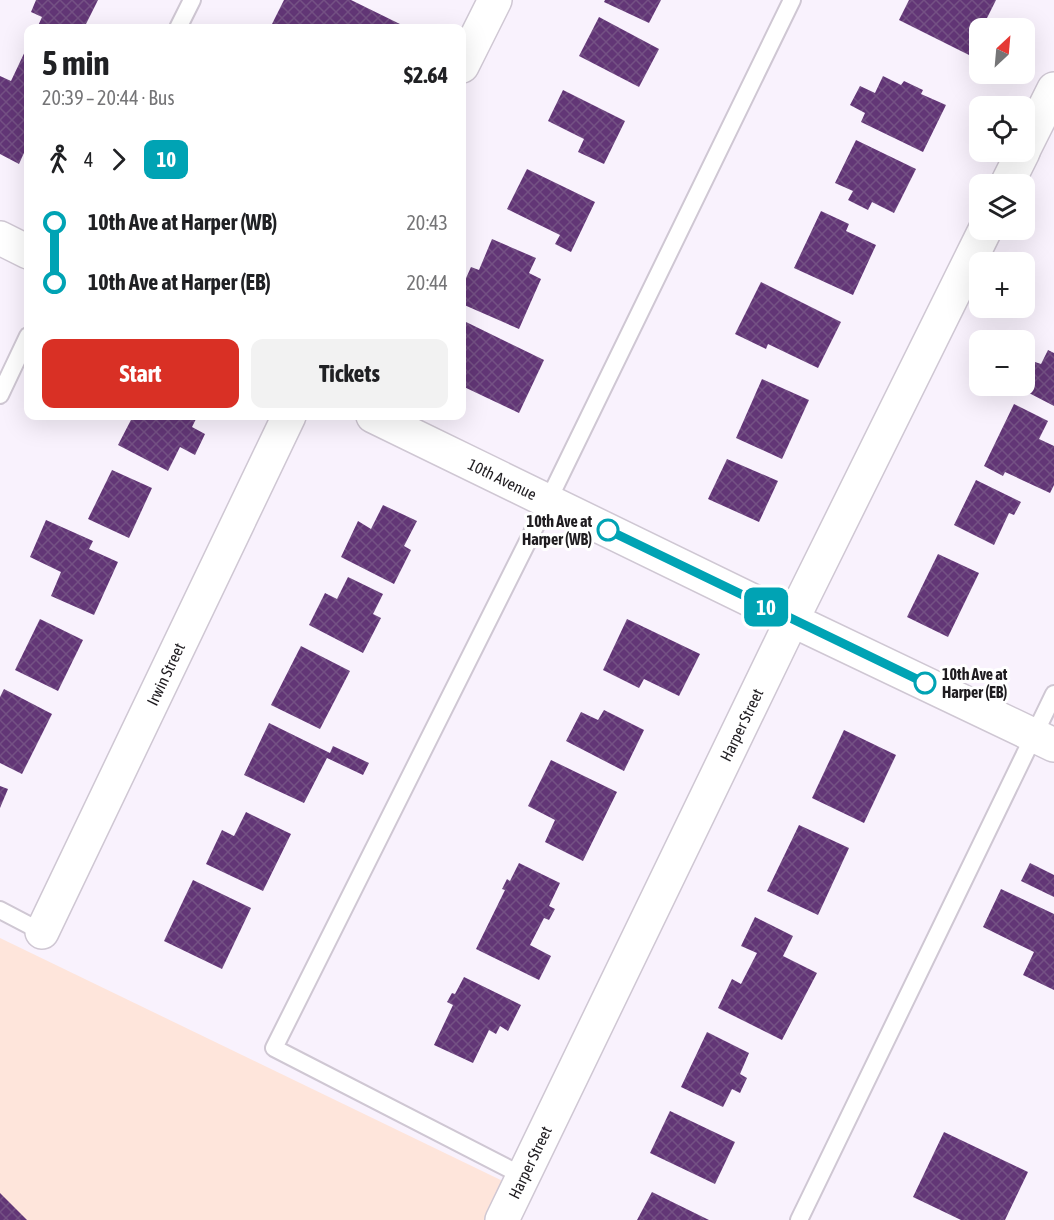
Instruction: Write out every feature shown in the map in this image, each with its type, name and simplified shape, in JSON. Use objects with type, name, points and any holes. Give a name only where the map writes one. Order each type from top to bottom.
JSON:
[{"type":"street","points":[[466,58],[495,0]]},
{"type":"street","points":[[1035,128],[1054,89]]},
{"type":"street","points":[[0,238],[24,250]]},
{"type":"street","name":"Harper Street","points":[[502,1220],[792,620],[980,240]]},
{"type":"street","name":"Irwin Street","points":[[42,932],[287,420]]},
{"type":"street","name":"10th Avenue","points":[[381,420],[1044,740]]},
{"type":"lane","points":[[180,24],[192,0]]},
{"type":"lane","points":[[523,1176],[274,1048],[548,501],[792,0]]},
{"type":"lane","points":[[0,394],[24,344]]},
{"type":"lane","points":[[799,1220],[1044,740],[1054,694]]},
{"type":"lane","points":[[0,910],[42,932]]},
{"type":"shaded area","points":[[0,938],[511,1185],[494,1220],[0,1220]]},
{"type":"building","points":[[36,0],[98,0],[86,24],[39,24],[42,17],[31,12]]},
{"type":"building","points":[[284,0],[351,0],[400,24],[272,24]]},
{"type":"building","points":[[605,0],[661,0],[649,23],[604,2]]},
{"type":"building","points":[[909,0],[996,0],[987,18],[969,18],[969,55],[899,20]]},
{"type":"building","points":[[599,17],[659,49],[639,87],[579,56]]},
{"type":"building","points":[[24,53],[24,153],[19,164],[0,154],[0,76],[11,81]]},
{"type":"building","points":[[883,76],[901,85],[904,81],[923,90],[921,94],[946,105],[923,152],[861,122],[865,113],[850,105],[860,86],[875,93]]},
{"type":"building","points":[[563,90],[625,121],[604,164],[578,152],[584,139],[548,121]]},
{"type":"building","points":[[856,140],[916,169],[894,213],[872,202],[868,210],[848,200],[853,191],[835,183]]},
{"type":"building","points":[[527,169],[595,202],[571,252],[555,244],[560,235],[507,209]]},
{"type":"building","points":[[821,211],[849,224],[846,231],[876,245],[853,295],[794,268]]},
{"type":"building","points":[[492,239],[536,258],[529,273],[541,279],[519,329],[466,306],[466,278],[471,267],[479,270]]},
{"type":"building","points":[[761,282],[841,322],[818,368],[768,344],[766,349],[735,334]]},
{"type":"building","points":[[466,322],[544,360],[519,413],[466,388]]},
{"type":"building","points":[[1048,350],[1054,353],[1054,406],[1035,396],[1035,362],[1041,364]]},
{"type":"building","points":[[762,379],[809,400],[782,459],[736,438]]},
{"type":"building","points":[[1014,404],[1048,421],[1039,439],[1054,446],[1054,485],[1050,493],[1005,472],[1003,476],[984,466]]},
{"type":"building","points":[[131,420],[196,420],[192,427],[205,434],[195,455],[180,447],[168,471],[118,445]]},
{"type":"building","points":[[727,459],[778,481],[759,522],[708,499]]},
{"type":"building","points":[[112,470],[152,488],[129,538],[88,519]]},
{"type":"building","points":[[976,480],[1021,502],[1014,515],[1009,513],[994,545],[954,525]]},
{"type":"building","points":[[383,505],[417,521],[404,546],[411,550],[394,584],[341,557],[358,521],[371,529]]},
{"type":"building","points":[[46,520],[93,541],[89,549],[118,562],[94,615],[51,596],[61,572],[30,557]]},
{"type":"building","points":[[938,554],[979,573],[948,637],[907,617]]},
{"type":"building","points":[[348,577],[383,594],[373,614],[381,618],[363,653],[309,625],[325,593],[337,599]]},
{"type":"building","points":[[40,619],[83,640],[58,691],[15,670]]},
{"type":"building","points":[[627,619],[700,654],[679,696],[644,679],[639,688],[603,670]]},
{"type":"building","points":[[301,646],[350,671],[320,729],[271,705]]},
{"type":"building","points":[[4,689],[52,714],[22,774],[0,763],[0,697]]},
{"type":"building","points":[[604,710],[644,730],[624,771],[566,741],[581,712],[598,720]]},
{"type":"building","points":[[269,723],[330,753],[333,746],[369,763],[363,775],[327,758],[304,803],[244,775]]},
{"type":"building","points":[[844,730],[896,755],[864,823],[812,798]]},
{"type":"building","points":[[551,760],[617,792],[583,861],[545,842],[555,820],[528,806]]},
{"type":"building","points":[[0,786],[8,789],[0,808]]},
{"type":"building","points":[[246,812],[291,834],[263,891],[206,864],[222,830],[234,836]]},
{"type":"building","points":[[799,825],[849,848],[818,915],[767,891]]},
{"type":"building","points":[[519,863],[560,883],[549,906],[555,909],[549,920],[544,918],[530,945],[551,956],[539,980],[476,949],[505,890],[502,889],[507,879],[510,881]]},
{"type":"building","points":[[1030,863],[1054,875],[1054,897],[1021,881]]},
{"type":"building","points":[[193,880],[251,908],[222,969],[164,941]]},
{"type":"building","points":[[1001,889],[1054,914],[1054,990],[1023,975],[1034,952],[983,927]]},
{"type":"building","points":[[755,917],[793,936],[783,956],[817,973],[782,1040],[718,1008],[732,979],[741,984],[757,953],[741,946]]},
{"type":"building","points":[[464,977],[521,1005],[508,1031],[500,1026],[496,1034],[489,1030],[473,1063],[434,1045],[453,1005],[447,1002],[452,993],[455,994]]},
{"type":"building","points":[[707,1032],[749,1053],[740,1074],[747,1078],[740,1093],[732,1089],[723,1107],[681,1087]]},
{"type":"building","points":[[670,1111],[735,1142],[715,1184],[650,1153]]},
{"type":"building","points":[[944,1132],[1028,1172],[1005,1220],[961,1220],[913,1197]]},
{"type":"building","points":[[652,1192],[709,1220],[637,1220]]},
{"type":"building","points":[[0,1193],[27,1220],[0,1220]]},
{"type":"bus line","name":"10","points":[[608,530],[925,683]]},
{"type":"place","name":"10th Ave at Harper (WB)","points":[[608,530]]},
{"type":"place","name":"10th Ave at Harper (EB)","points":[[925,683]]}]
